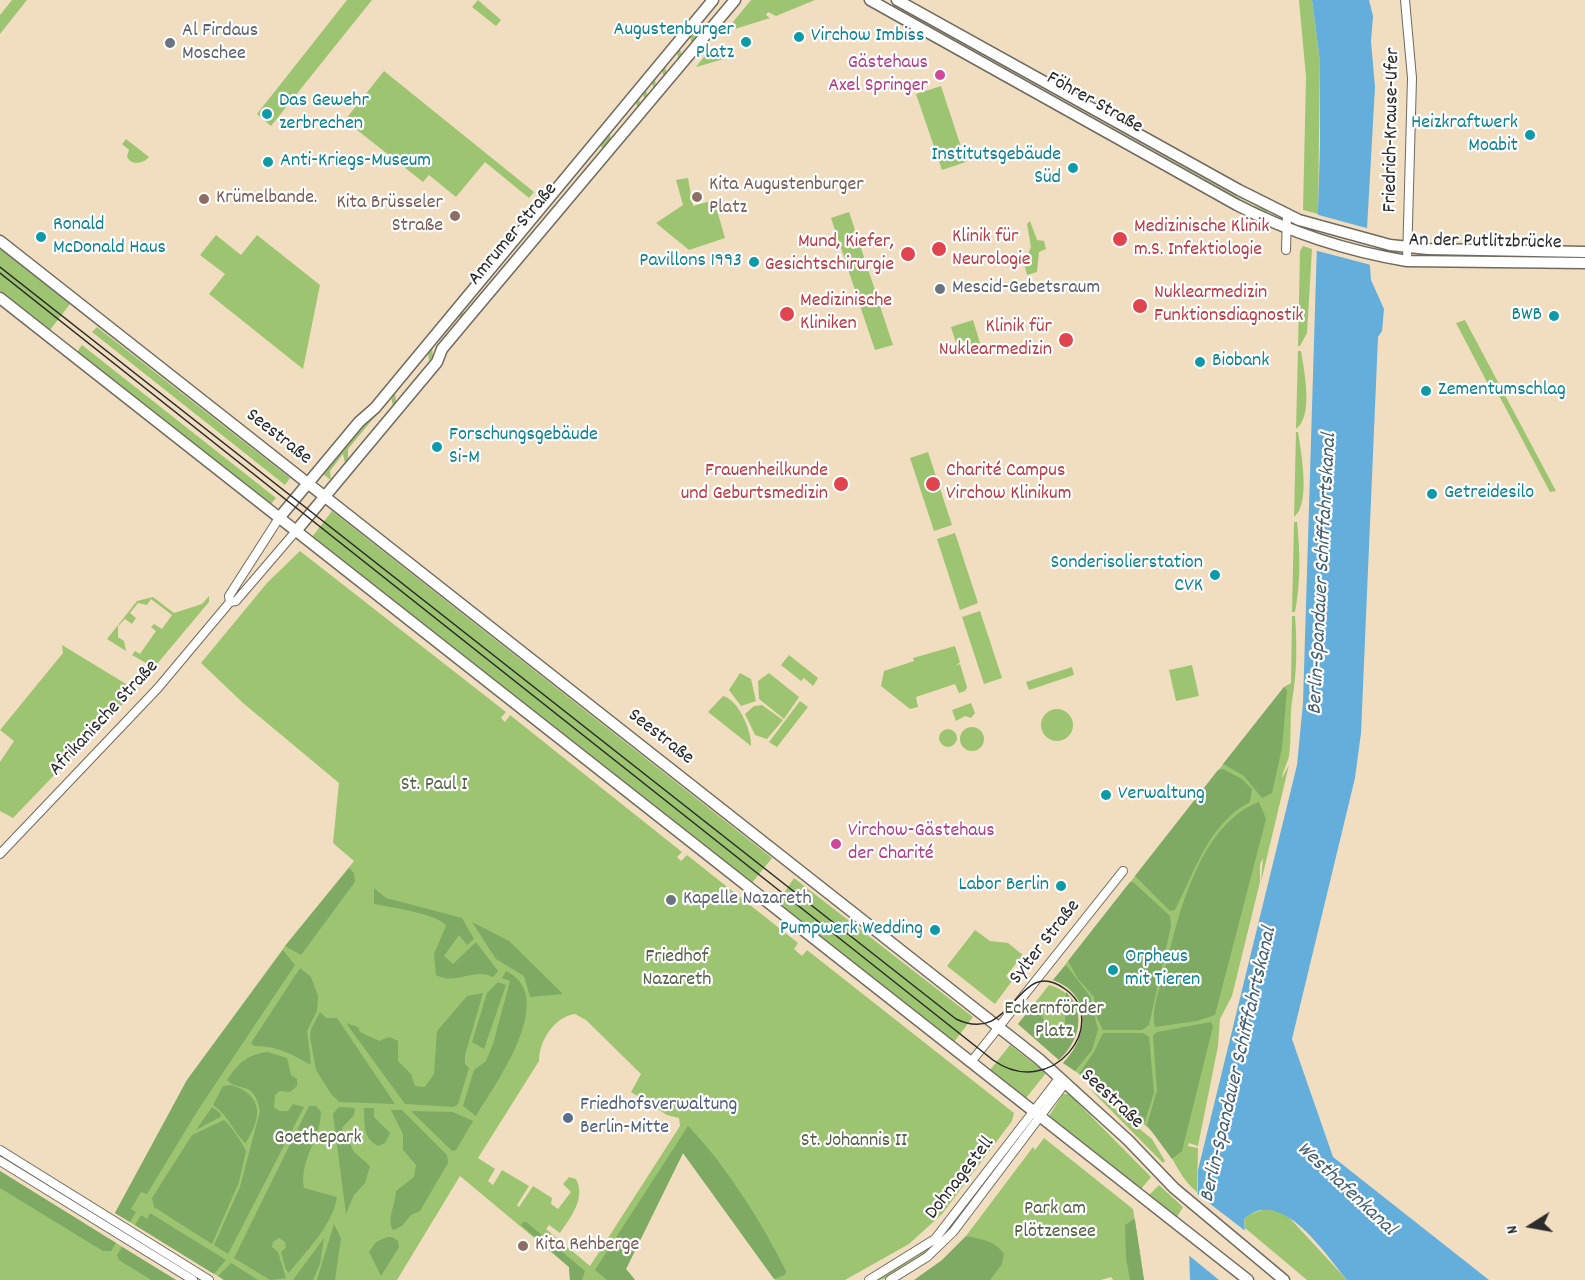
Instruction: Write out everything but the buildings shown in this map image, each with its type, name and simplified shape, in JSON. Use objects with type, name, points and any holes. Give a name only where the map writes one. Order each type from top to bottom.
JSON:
[{"type":"main road","name":"Amrumer Straße","points":[[279,518],[359,422],[375,408],[713,0]]},
{"type":"main road","name":"Amrumer Straße","points":[[296,531],[437,362],[442,349],[735,0]]},
{"type":"main road","name":"Föhrer Straße","points":[[870,0],[1237,205],[1301,235]]},
{"type":"main road","name":"Föhrer Straße","points":[[897,0],[1239,190],[1302,221]]},
{"type":"main road","name":"An der Putlitzbrücke","points":[[1302,221],[1384,244],[1585,263]]},
{"type":"main road","name":"An der Putlitzbrücke","points":[[1301,235],[1383,257],[1407,261],[1538,257],[1585,252]]},
{"type":"main road","name":"Seestraße","points":[[0,241],[1063,1079],[1188,1201],[1284,1280]]},
{"type":"main road","points":[[0,298],[1248,1280]]},
{"type":"street","name":"Friedrich-Krause-Ufer","points":[[1405,0],[1413,78],[1407,261]]},
{"type":"street","points":[[1286,250],[1287,214]]},
{"type":"street","name":"Afrikanische Straße","points":[[230,602],[229,596],[279,518]]},
{"type":"street","name":"Afrikanische Straße","points":[[0,854],[158,688],[230,602],[236,601],[296,531]]},
{"type":"street","points":[[254,560],[265,569]]},
{"type":"street","name":"Sylter Straße","points":[[971,1062],[1123,872]]},
{"type":"street","name":"Dohnagestell","points":[[890,1280],[927,1257],[953,1232],[1063,1079]]},
{"type":"street","name":"Dohnagestell","points":[[869,1280],[935,1239],[1037,1114]]},
{"type":"street","points":[[0,1150],[192,1280]]},
{"type":"street","points":[[0,1161],[209,1280]]},
{"type":"green space","points":[[12,0],[27,0],[0,34],[0,15]]},
{"type":"green space","points":[[347,0],[372,0],[271,126],[257,114]]},
{"type":"green space","points":[[478,0],[501,20],[496,26],[472,7]]},
{"type":"green space","points":[[751,0],[815,0],[776,16],[768,12],[766,15],[770,18],[735,29],[733,22]]},
{"type":"green space","points":[[1299,0],[1312,0],[1320,61],[1318,214],[1303,210],[1306,77]]},
{"type":"green space","points":[[691,30],[699,37],[692,44],[690,37],[680,49],[682,57],[679,61],[677,53],[665,67],[667,75],[664,78],[662,71],[655,79],[654,91],[652,83],[646,90],[648,98],[645,101],[643,94],[639,99],[641,107],[638,110],[636,103],[610,133],[611,142],[605,150],[597,143]]},
{"type":"green space","points":[[711,48],[724,59],[696,67]]},
{"type":"green space","points":[[384,71],[534,192],[529,198],[485,162],[456,197],[429,175],[423,182],[345,120]]},
{"type":"green space","points":[[941,86],[966,162],[942,170],[916,94]]},
{"type":"green space","points":[[1092,116],[1252,205],[1267,210],[1268,215]]},
{"type":"green space","points":[[126,139],[149,157],[140,162],[131,161],[127,156],[129,150],[122,144]]},
{"type":"green space","points":[[688,178],[693,206],[714,200],[725,238],[689,250],[656,223],[683,205],[676,180]]},
{"type":"green space","points":[[849,212],[877,296],[859,302],[831,218]]},
{"type":"green space","points":[[1030,221],[1037,240],[1044,241],[1046,249],[1039,252],[1037,272],[1027,275],[1024,263],[1031,247],[1027,224]]},
{"type":"green space","points":[[216,235],[241,255],[257,235],[320,285],[303,369],[209,294],[225,274],[200,255]]},
{"type":"green space","points":[[1303,246],[1312,249],[1307,333],[1298,346],[1300,251]]},
{"type":"green space","points":[[0,249],[70,304],[50,330],[0,291]]},
{"type":"green space","points":[[878,300],[893,345],[875,350],[860,306]]},
{"type":"green space","points":[[459,310],[467,316],[461,324],[459,315],[432,348],[433,357],[429,361],[428,353],[395,392],[396,401],[393,406],[391,397],[348,449],[348,459],[345,463],[343,454],[330,471],[331,480],[323,474]]},
{"type":"green space","points":[[973,320],[980,343],[959,350],[968,345],[967,340],[956,343],[951,327]]},
{"type":"green space","points":[[1465,320],[1556,491],[1550,492],[1495,388],[1489,386],[1456,323]]},
{"type":"green space","points":[[97,327],[290,478],[285,485],[92,332]]},
{"type":"green space","points":[[82,345],[276,498],[271,504],[77,352]]},
{"type":"green space","points":[[1298,351],[1301,351],[1304,369],[1306,404],[1302,423],[1296,429]]},
{"type":"green space","points":[[1296,432],[1298,432],[1301,452],[1304,490],[1299,510],[1294,517]]},
{"type":"green space","points":[[928,452],[952,525],[934,531],[910,458]]},
{"type":"green space","points":[[332,511],[772,858],[752,883],[312,537]]},
{"type":"green space","points":[[1294,522],[1297,522],[1299,567],[1297,600],[1295,612],[1292,612]]},
{"type":"green space","points":[[955,533],[978,603],[960,610],[937,539]]},
{"type":"green space","points":[[300,551],[506,712],[501,718],[505,722],[510,715],[682,852],[677,857],[681,861],[687,855],[798,943],[794,949],[802,956],[807,950],[1014,1113],[1012,1121],[942,1214],[909,1244],[845,1280],[775,1280],[683,1153],[626,1269],[635,1280],[570,1280],[569,1267],[460,1176],[397,1280],[224,1280],[115,1213],[187,1080],[285,946],[354,861],[333,843],[339,783],[243,703],[201,663],[267,583]],"holes":[[[575,1014],[586,1020],[641,1074],[631,1092],[667,1115],[679,1118],[680,1126],[590,1266],[546,1229],[549,1225],[560,1233],[573,1214],[579,1193],[576,1179],[569,1177],[563,1184],[571,1192],[558,1209],[551,1204],[552,1198],[533,1186],[519,1207],[517,1205],[529,1186],[502,1170],[493,1185],[488,1181],[495,1169],[478,1158],[539,1061],[542,1046],[549,1031],[567,1016]]]},
{"type":"green space","points":[[209,596],[209,602],[157,664],[151,666],[132,655],[135,651],[140,654],[156,631],[151,627],[154,624],[162,629],[172,615],[151,599],[147,605],[138,603],[130,613],[136,618],[132,624],[125,619],[118,626],[118,637],[124,641],[126,651],[107,639],[137,601],[153,597],[174,613],[202,604]]},
{"type":"green space","points":[[980,611],[1002,678],[984,684],[962,617]]},
{"type":"green space","name":"Eckernförder Platz","points":[[1292,616],[1295,616],[1296,666],[1289,756],[1282,778],[1289,765],[1261,882],[1263,858],[1260,864],[1260,882],[1232,996],[1220,1019],[1218,1046],[1198,1146],[1189,1143],[1188,1146],[1198,1148],[1197,1192],[1185,1180],[1164,1146],[1148,1128],[1113,1098],[1063,1063],[1072,1053],[1078,1041],[1083,1017],[1075,996],[1066,987],[1053,980],[1284,687],[1291,683]]},
{"type":"green space","points":[[62,645],[136,690],[13,818],[0,811],[0,762],[14,741],[0,730],[63,653]]},
{"type":"green space","points":[[955,646],[960,662],[956,666],[960,664],[967,687],[965,691],[959,693],[955,684],[916,697],[918,707],[910,709],[881,686],[884,671],[914,661],[913,658]]},
{"type":"green space","points":[[789,655],[818,678],[813,686],[804,678],[801,681],[781,665]]},
{"type":"green space","points":[[1192,665],[1199,696],[1176,701],[1169,670]]},
{"type":"green space","points":[[1072,667],[1074,675],[1029,690],[1026,682]]},
{"type":"green space","points":[[740,673],[751,679],[756,701],[741,706],[729,690]]},
{"type":"green space","points":[[769,673],[799,697],[784,719],[759,699],[758,681]]},
{"type":"green space","points":[[1284,687],[1287,690],[1282,748],[1272,793],[1262,798],[1244,776],[1223,764]]},
{"type":"green space","points":[[723,696],[734,704],[743,717],[751,746],[708,712]]},
{"type":"green space","points":[[800,701],[808,707],[777,747],[769,742]]},
{"type":"green space","points":[[971,703],[975,713],[971,718],[965,716],[956,721],[952,710]]},
{"type":"green space","points":[[762,705],[783,720],[767,739],[755,735],[745,714],[754,706]]},
{"type":"green space","points":[[1057,709],[1068,714],[1073,725],[1068,736],[1057,741],[1046,736],[1041,725],[1046,714]]},
{"type":"green space","points":[[972,727],[977,728],[983,734],[983,744],[977,750],[972,751],[967,750],[961,744],[960,739],[961,734],[967,728]]},
{"type":"green space","points":[[948,729],[954,732],[957,738],[954,744],[948,747],[942,744],[939,738],[942,732]]},
{"type":"green space","points":[[1223,769],[1242,779],[1252,789],[1250,802],[1224,822],[1214,835],[1175,910],[1170,911],[1135,876],[1218,770]]},
{"type":"green space","points":[[1259,802],[1266,819],[1215,1015],[1197,1021],[1155,1027],[1154,1013],[1157,998],[1177,923],[1195,873],[1221,830],[1238,813]]},
{"type":"green space","points":[[349,868],[354,873],[355,882],[301,955],[285,946]]},
{"type":"green space","points":[[794,878],[973,1017],[954,1042],[777,903]]},
{"type":"green space","points":[[1130,882],[1133,882],[1170,916],[1171,926],[1149,1025],[1142,1030],[1103,1030],[1097,1018],[1094,997],[1078,979],[1068,961]]},
{"type":"green space","points":[[374,888],[386,898],[462,918],[474,939],[467,945],[459,935],[444,956],[453,964],[476,942],[498,971],[493,977],[478,974],[451,979],[436,975],[434,954],[446,926],[434,918],[374,904]]},
{"type":"green space","points":[[472,922],[509,941],[563,994],[530,997],[524,976],[496,959]]},
{"type":"green space","points":[[975,930],[990,941],[1008,943],[1023,955],[1006,976],[1012,981],[995,1004],[947,966]]},
{"type":"green space","points":[[283,950],[295,965],[198,1110],[147,1194],[141,1192],[131,1209],[136,1212],[130,1222],[115,1213],[187,1080]]},
{"type":"green space","points":[[1066,965],[1090,996],[1098,1030],[1092,1050],[1075,1071],[1063,1063],[1072,1053],[1082,1029],[1081,1006],[1076,995],[1053,980]]},
{"type":"green space","points":[[300,968],[311,977],[318,996],[317,1011],[307,1031],[311,1063],[309,1064],[283,1051],[254,1046],[251,1043]]},
{"type":"green space","points":[[506,971],[521,983],[527,1000],[525,1020],[508,1064],[476,1116],[463,1106],[474,1070],[486,1061],[493,1044],[510,981],[502,978]]},
{"type":"green space","points":[[498,982],[506,985],[484,1049],[472,1042],[487,993]]},
{"type":"green space","name":"Eckernförder Platz","points":[[1049,985],[1071,998],[1077,1007],[1077,1028],[1067,1050],[1059,1060],[1018,1024]]},
{"type":"green space","points":[[1066,992],[1077,1009],[1078,1027],[1076,1036],[1059,1060],[1018,1024],[1032,1007],[1038,1008],[1048,1030],[1055,1035],[1061,1035],[1065,1025]]},
{"type":"green space","points":[[483,993],[465,1055],[465,1064],[469,1068],[458,1104],[454,1107],[405,1104],[346,1023],[358,1027],[360,1032],[379,1041],[389,1037],[398,1041],[398,1061],[411,1074],[415,1086],[425,1087],[434,1074],[437,1031],[467,996]]},
{"type":"green space","points":[[320,1012],[326,1018],[337,1018],[395,1104],[339,1102],[331,1094],[316,1070],[310,1037],[311,1029]]},
{"type":"green space","points":[[1211,1022],[1213,1026],[1182,1151],[1172,1159],[1147,1125],[1157,1090],[1153,1036],[1157,1032]]},
{"type":"green space","points":[[1103,1033],[1143,1033],[1149,1037],[1154,1093],[1145,1121],[1141,1123],[1079,1074],[1094,1052]]},
{"type":"green space","points":[[1010,1045],[1046,1073],[1026,1098],[990,1070]]},
{"type":"green space","points":[[268,1052],[287,1058],[291,1075],[297,1079],[297,1086],[290,1092],[280,1091],[275,1095],[274,1107],[279,1111],[288,1111],[293,1104],[304,1107],[228,1254],[214,1245],[240,1187],[260,1111],[254,1094],[227,1080],[244,1060]]},
{"type":"green space","points":[[231,1085],[250,1095],[256,1106],[254,1127],[245,1143],[223,1114],[213,1105],[223,1086]]},
{"type":"green space","points":[[1089,1088],[1152,1139],[1165,1161],[1163,1163]]},
{"type":"green space","points":[[1063,1094],[1069,1094],[1151,1177],[1141,1189],[1049,1116]]},
{"type":"green space","points":[[309,1106],[316,1106],[321,1112],[318,1131],[307,1159],[303,1178],[304,1188],[337,1197],[325,1228],[289,1273],[281,1252],[286,1247],[285,1242],[279,1238],[273,1242],[272,1247],[278,1252],[286,1278],[270,1280],[234,1258]]},
{"type":"green space","points":[[212,1107],[221,1114],[220,1117],[196,1130]]},
{"type":"green space","points":[[339,1107],[355,1108],[354,1115],[342,1128],[354,1152],[370,1166],[365,1183],[354,1195],[346,1214],[333,1114]]},
{"type":"green space","points":[[364,1108],[374,1108],[374,1117],[390,1133],[385,1143],[378,1146],[369,1139],[365,1130]]},
{"type":"green space","points":[[391,1110],[402,1110],[447,1155],[448,1163],[420,1211],[411,1215],[402,1226],[393,1230],[391,1216],[396,1191],[414,1177],[416,1165],[403,1150],[403,1134]]},
{"type":"green space","points":[[411,1111],[453,1112],[473,1121],[456,1150],[452,1151]]},
{"type":"green space","points":[[224,1120],[246,1151],[239,1182],[212,1244],[154,1207],[152,1198],[192,1135]]},
{"type":"green space","points":[[688,1126],[716,1158],[742,1195],[786,1271],[785,1275],[774,1279],[683,1153],[626,1269],[635,1280],[607,1280],[595,1270]]},
{"type":"green space","points":[[1025,1128],[1027,1130],[980,1194],[937,1242],[916,1262],[895,1275],[876,1280],[916,1257],[945,1233]]},
{"type":"green space","name":"Park am Plötzensee","points":[[1044,1138],[1133,1209],[1144,1280],[1113,1280],[1111,1277],[1101,1280],[920,1280],[969,1237],[966,1236],[1033,1147],[1035,1150]]},
{"type":"green space","points":[[0,1171],[176,1280],[0,1280]]},
{"type":"green space","points":[[0,1171],[116,1243],[111,1251],[103,1251],[0,1188]]},
{"type":"green space","points":[[1159,1185],[1183,1207],[1177,1217],[1149,1195]]},
{"type":"green space","points":[[1266,1209],[1285,1213],[1347,1280],[1307,1280],[1245,1228],[1244,1219],[1250,1214]]},
{"type":"green space","points":[[150,1213],[226,1260],[214,1274],[135,1225],[141,1215],[147,1219]]},
{"type":"green space","points":[[1134,1219],[1144,1280],[1130,1280],[1126,1258],[1125,1225]]},
{"type":"green space","points":[[526,1222],[585,1271],[582,1280],[570,1280],[569,1267],[521,1225]]},
{"type":"green space","points":[[334,1224],[341,1238],[335,1280],[317,1280]]},
{"type":"green space","points":[[966,1236],[991,1243],[1004,1254],[1002,1264],[990,1280],[914,1280],[942,1260]]},
{"type":"green space","points":[[387,1237],[398,1241],[399,1247],[381,1276],[369,1252],[376,1242]]},
{"type":"green space","points":[[324,1238],[320,1264],[313,1280],[293,1280]]},
{"type":"green space","points":[[122,1247],[176,1280],[151,1280],[119,1260],[117,1255]]},
{"type":"green space","points":[[231,1263],[258,1280],[224,1280],[218,1276]]},
{"type":"water","points":[[1312,0],[1369,0],[1373,16],[1371,41],[1375,87],[1367,229],[1371,280],[1384,309],[1382,331],[1378,337],[1361,733],[1355,778],[1292,1039],[1333,1157],[1489,1280],[1347,1280],[1301,1227],[1273,1211],[1258,1211],[1244,1219],[1248,1280],[1190,1280],[1189,1247],[1197,1232],[1198,1170],[1297,765],[1303,703],[1320,145],[1320,61]]},
{"type":"pier","points":[[1315,214],[1370,229],[1371,265],[1314,250]]},
{"type":"pier","points":[[1196,1193],[1248,1233],[1251,1280],[1219,1280],[1186,1253],[1194,1231]]},
{"type":"tram line","points":[[0,267],[956,1019],[976,1024],[991,1021],[1036,983],[1049,981],[1065,989],[1078,1003],[1082,1020],[1078,1037],[1069,1053],[1054,1065],[1036,1071],[1015,1070],[993,1060],[0,273]]},
{"type":"place","name":"Virchow Imbiss","points":[[799,37]]},
{"type":"place","name":"Augustenburger Platz","points":[[746,42]]},
{"type":"place","name":"Al Firdaus Moschee","points":[[170,43]]},
{"type":"place","name":"Gästehaus Axel Springer","points":[[940,75]]},
{"type":"place","name":"Das Gewehr zerbrechen","points":[[267,114]]},
{"type":"place","name":"Heizkraftwerk Moabit","points":[[1530,135]]},
{"type":"place","name":"Anti-Kriegs-Museum","points":[[268,162]]},
{"type":"place","name":"Institutsgebäude Süd","points":[[1073,168]]},
{"type":"place","name":"Kita Augustenburger Platz","points":[[697,197]]},
{"type":"place","name":"Krümelbande.","points":[[204,199]]},
{"type":"place","name":"Kita Brüsseler Straße","points":[[455,216]]},
{"type":"place","name":"Ronald McDonald Haus","points":[[41,237]]},
{"type":"place","name":"Medizinische Klinik m.S. Infektiologie","points":[[1120,239]]},
{"type":"place","name":"Klinik für Neurologie","points":[[939,249]]},
{"type":"place","name":"Mund, Kiefer, Gesichtschirurgie","points":[[908,254]]},
{"type":"place","name":"Pavillons 1993","points":[[754,262]]},
{"type":"place","name":"Mescid-Gebetsraum","points":[[940,289]]},
{"type":"place","name":"Nuklearmedizin Funktionsdiagnostik","points":[[1140,306]]},
{"type":"place","name":"Medizinische Kliniken","points":[[787,314]]},
{"type":"place","name":"BWB","points":[[1554,316]]},
{"type":"place","name":"Klinik für Nuklearmedizin","points":[[1066,340]]},
{"type":"place","name":"Biobank","points":[[1200,362]]},
{"type":"place","name":"Zementumschlag","points":[[1426,391]]},
{"type":"place","name":"Forschungsgebäude Si-M","points":[[437,447]]},
{"type":"place","name":"Frauenheilkunde und Geburtsmedizin","points":[[841,484]]},
{"type":"place","name":"Charité Campus Virchow Klinikum","points":[[933,484]]},
{"type":"place","name":"Getreidesilo","points":[[1432,494]]},
{"type":"place","name":"Sonderisolierstation CVK","points":[[1215,575]]},
{"type":"place","name":"Verwaltung","points":[[1106,795]]},
{"type":"place","name":"Virchow-Gästehaus der Charité","points":[[836,844]]},
{"type":"place","name":"Labor Berlin","points":[[1061,886]]},
{"type":"place","name":"Kapelle Nazareth","points":[[671,900]]},
{"type":"place","name":"Pumpwerk Wedding","points":[[935,930]]},
{"type":"place","name":"Orpheus mit Tieren","points":[[1113,970]]},
{"type":"place","name":"Friedhofsverwaltung Berlin-Mitte","points":[[568,1118]]},
{"type":"place","name":"Kita Rehberge","points":[[523,1246]]},
{"type":"water label","name":"Berlin-Spandauer Schifffahrtskanal","points":[[1324,574]]},
{"type":"water label","name":"Berlin-Spandauer Schifffahrtskanal","points":[[1240,1065]]},
{"type":"water label","name":"Westhafenkanal","points":[[1345,1190]]},
{"type":"park label","name":"St. Paul I","points":[[434,786]]},
{"type":"park label","name":"Friedhof Nazareth","points":[[677,970]]},
{"type":"park label","name":"Goethepark","points":[[318,1139]]},
{"type":"park label","name":"St. Johannis II","points":[[854,1142]]}]
